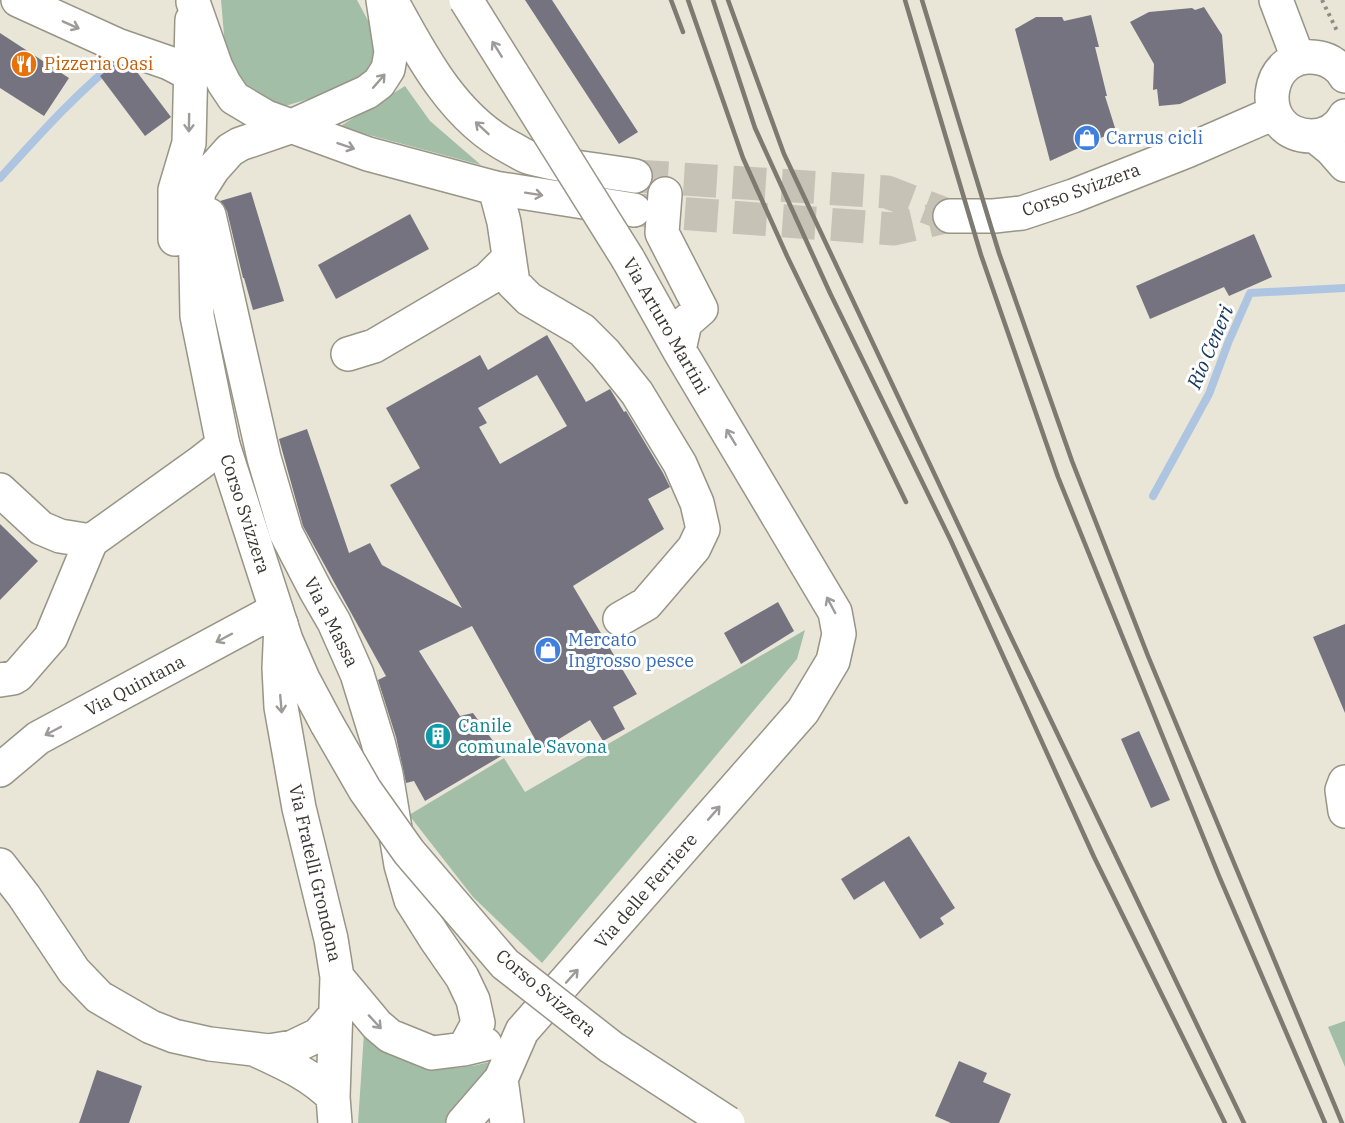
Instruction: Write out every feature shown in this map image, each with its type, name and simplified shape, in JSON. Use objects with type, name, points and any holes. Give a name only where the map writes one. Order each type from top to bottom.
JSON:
[{"type":"street","points":[[18,0],[117,45],[169,63],[190,75]]},
{"type":"street","name":"Corso Svizzera","points":[[383,0],[391,52],[388,69],[379,83],[366,92],[290,127],[240,144],[230,150],[213,169],[199,191],[195,215],[197,316],[223,444],[278,617],[303,679],[366,790],[409,852],[505,964],[610,1047],[728,1123]]},
{"type":"street","points":[[392,0],[420,53],[440,84],[463,110],[496,140],[530,158],[635,176]]},
{"type":"street","name":"Via Arturo Martini","points":[[466,0],[628,259],[679,350],[836,612],[839,634],[833,661]]},
{"type":"street","points":[[1276,0],[1298,58]]},
{"type":"street","points":[[193,1],[189,143],[175,190],[175,245],[197,316]]},
{"type":"street","points":[[193,1],[216,67],[234,98],[266,117],[368,154],[495,188],[634,210]]},
{"type":"street","points":[[1337,124],[1303,135],[1291,131],[1274,113],[1271,100],[1272,87],[1277,75],[1286,65],[1298,58],[1311,56],[1323,58],[1334,64],[1345,76]]},
{"type":"street","name":"Corso Svizzera","points":[[950,216],[994,216],[1022,213],[1115,179],[1274,113]]},
{"type":"street","points":[[1337,124],[1331,149],[1345,165]]},
{"type":"street","points":[[495,188],[504,222],[513,282],[529,299],[582,330],[604,353],[637,393],[680,464],[697,503],[704,529],[694,548],[646,604],[620,619]]},
{"type":"street","points":[[665,194],[662,233],[702,309],[685,322],[679,350]]},
{"type":"street","name":"Via a Massa","points":[[209,214],[264,459],[286,533],[334,622],[357,674],[378,742],[388,784],[398,849],[411,900],[462,977],[472,1000],[478,1023],[464,1049]]},
{"type":"street","points":[[348,354],[374,346],[488,279],[509,258]]},
{"type":"street","points":[[0,680],[18,675],[51,638],[91,541],[223,444]]},
{"type":"street","points":[[0,490],[41,528],[60,536],[91,541]]},
{"type":"street","name":"Via Quintana","points":[[0,770],[38,738],[278,617]]},
{"type":"street","name":"Via Fratelli Grondona","points":[[278,617],[281,707],[298,808],[331,939],[337,977],[334,1110]]},
{"type":"street","name":"Via delle Ferriere","points":[[463,1123],[501,1079],[522,1031],[803,711],[833,661]]},
{"type":"street","points":[[1345,782],[1342,790],[1345,812]]},
{"type":"street","points":[[0,865],[24,896],[74,971],[99,997],[136,1019],[174,1036],[210,1044],[269,1051],[292,1047],[318,1035],[337,1013]]},
{"type":"street","points":[[337,977],[377,1025],[390,1036],[432,1053],[464,1049],[522,1031]]},
{"type":"street","points":[[256,1050],[307,1075],[323,1086],[334,1110]]},
{"type":"street","points":[[501,1079],[507,1123]]},
{"type":"path","points":[[1322,0],[1341,37]]},
{"type":"green space","points":[[221,0],[357,0],[373,30],[377,50],[370,71],[361,83],[282,107],[259,102],[227,70]]},
{"type":"green space","points":[[405,86],[430,121],[481,165],[339,127]]},
{"type":"green space","points":[[805,630],[797,659],[542,963],[473,897],[409,815],[504,758],[525,792]]},
{"type":"green space","points":[[1345,1021],[1345,1067],[1328,1027]]},
{"type":"green space","points":[[364,1033],[405,1059],[427,1066],[460,1067],[501,1058],[447,1123],[358,1123]]},
{"type":"building","points":[[525,0],[552,0],[638,132],[619,144]]},
{"type":"building","points":[[1204,7],[1222,35],[1226,83],[1180,104],[1159,106],[1157,89],[1153,90],[1154,64],[1130,22],[1149,12],[1192,8],[1195,10]]},
{"type":"building","points":[[1091,15],[1099,47],[1095,47],[1107,96],[1105,96],[1116,131],[1050,161],[1015,29],[1036,17],[1062,17],[1064,21]]},
{"type":"building","name":"Pizzeria Oasi","points":[[0,33],[69,78],[44,116],[0,88]]},
{"type":"building","points":[[115,64],[137,72],[171,117],[145,136],[100,76]]},
{"type":"building","points":[[251,192],[284,301],[253,310],[227,211],[220,201]]},
{"type":"building","points":[[410,214],[429,249],[336,299],[318,265]]},
{"type":"building","points":[[1254,234],[1272,277],[1229,296],[1224,287],[1150,319],[1136,286]]},
{"type":"building","points":[[547,335],[586,402],[610,389],[624,412],[626,411],[670,487],[648,499],[664,529],[573,586],[637,694],[613,707],[625,729],[603,741],[590,720],[541,750],[472,626],[419,651],[460,716],[473,713],[503,755],[425,801],[414,781],[406,783],[396,737],[378,680],[386,676],[303,526],[279,439],[307,429],[349,553],[370,543],[382,565],[462,608],[390,485],[420,468],[386,408],[480,355],[488,370]],"holes":[[[537,375],[567,426],[500,464],[479,427],[487,423],[478,408]]]},
{"type":"building","points":[[0,524],[38,561],[0,600]]},
{"type":"building","points":[[778,602],[794,631],[741,664],[724,633]]},
{"type":"building","points":[[1345,624],[1345,713],[1313,637]]},
{"type":"building","points":[[1139,731],[1170,800],[1151,808],[1121,739]]},
{"type":"building","points":[[909,836],[955,908],[940,918],[944,924],[920,939],[884,881],[854,900],[841,879]]},
{"type":"building","points":[[959,1061],[987,1073],[983,1082],[1011,1094],[999,1123],[951,1123],[935,1116]]},
{"type":"building","points":[[97,1070],[142,1086],[129,1123],[79,1123]]},
{"type":"waterway","points":[[0,178],[74,99],[123,56]]},
{"type":"waterway","name":"Rio Ceneri","points":[[1153,496],[1209,394],[1250,293],[1345,288]]},
{"type":"tunnel","points":[[635,176],[887,192],[950,216]]},
{"type":"tunnel","points":[[636,210],[894,229],[950,216]]},
{"type":"railway","points":[[671,0],[683,32]]},
{"type":"railway","points":[[688,0],[743,158],[787,256],[906,502]]},
{"type":"railway","points":[[713,0],[755,128],[830,293],[951,541],[1094,857],[1225,1123]]},
{"type":"railway","points":[[728,0],[784,154],[1011,637],[1244,1123]]},
{"type":"railway","points":[[905,0],[981,255],[1058,477],[1219,876],[1325,1123]]},
{"type":"railway","points":[[922,0],[999,253],[1072,461],[1148,656],[1342,1123]]},
{"type":"place","name":"Pizzeria Oasi","points":[[24,64]]},
{"type":"place","name":"Carrus cicli","points":[[1087,138]]},
{"type":"place","name":"Mercato Ingrosso pesce","points":[[548,650]]},
{"type":"place","name":"Canile comunale Savona","points":[[438,736]]}]
